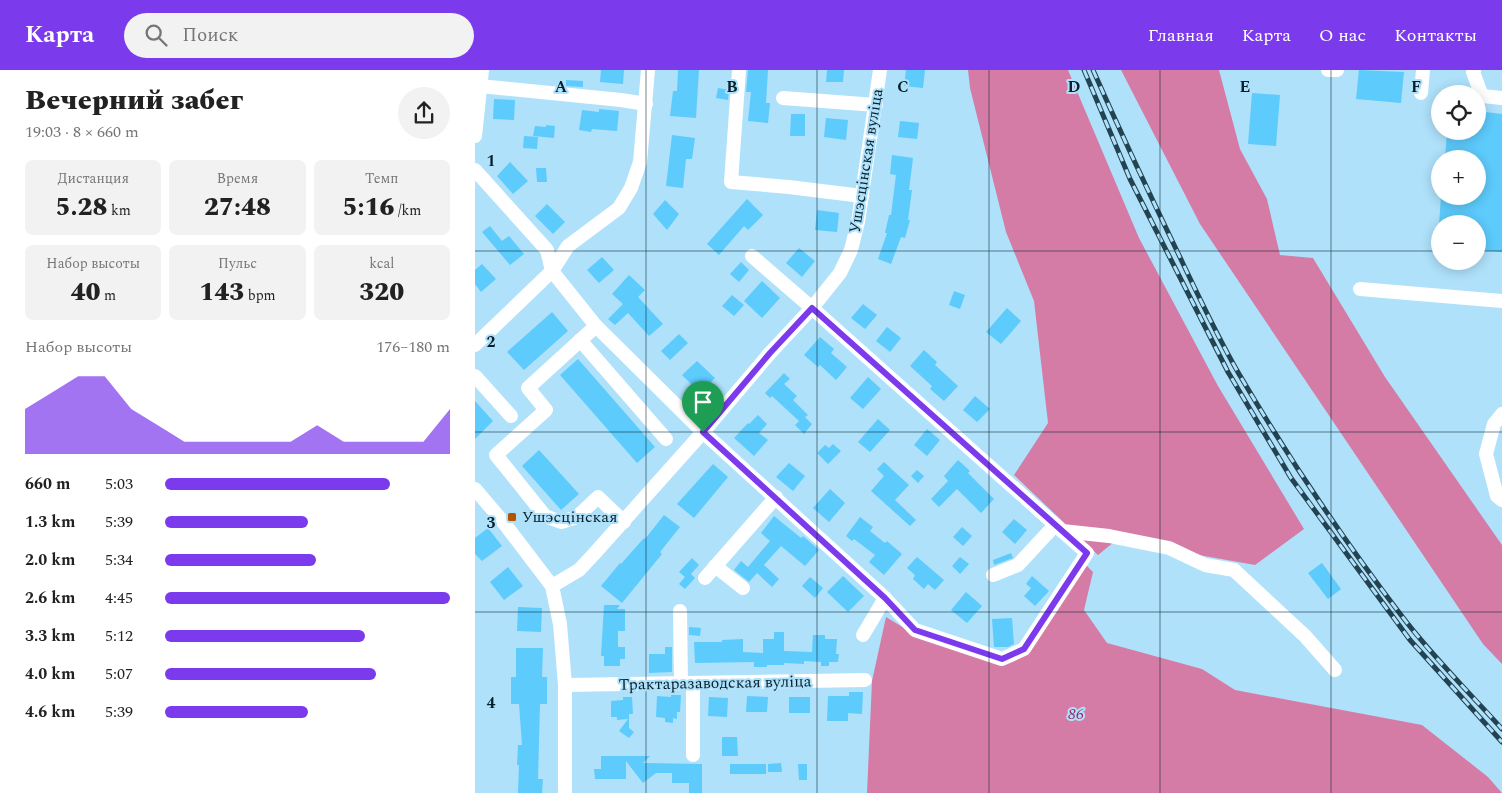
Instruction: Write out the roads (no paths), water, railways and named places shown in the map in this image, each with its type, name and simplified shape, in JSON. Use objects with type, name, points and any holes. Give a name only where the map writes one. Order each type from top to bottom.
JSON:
[{"type":"street","points":[[475,136],[482,70]]},
{"type":"street","points":[[475,344],[552,271],[568,246],[619,208],[631,188],[639,162],[648,70]]},
{"type":"street","points":[[739,70],[731,182],[789,186],[862,196]]},
{"type":"street","name":"Ушэсцінская вуліца","points":[[552,586],[579,570],[624,522],[770,353],[812,308],[847,262],[858,222],[880,70]]},
{"type":"street","points":[[1328,70],[1337,70]]},
{"type":"street","points":[[1421,93],[1423,70]]},
{"type":"street","points":[[1474,70],[1473,72],[1482,96],[1502,98]]},
{"type":"street","points":[[480,86],[646,104]]},
{"type":"street","points":[[783,98],[875,105]]},
{"type":"street","points":[[475,170],[547,250],[552,271],[596,326],[703,432],[885,598],[915,630],[1002,659],[1024,649],[1087,553],[752,256]]},
{"type":"street","points":[[1360,289],[1502,301]]},
{"type":"street","points":[[596,326],[528,388],[546,410],[496,455],[545,516],[561,522],[577,518],[598,497],[624,522]]},
{"type":"street","points":[[580,340],[666,438]]},
{"type":"street","points":[[475,376],[511,416]]},
{"type":"street","points":[[1502,414],[1494,424],[1486,454],[1497,496],[1502,500]]},
{"type":"street","points":[[475,489],[504,523],[552,586],[560,624],[565,685],[565,793]]},
{"type":"street","points":[[705,578],[775,497]]},
{"type":"street","points":[[993,575],[1018,565],[1059,528]]},
{"type":"street","points":[[1059,528],[1169,548],[1205,565],[1234,570],[1305,636],[1335,670]]},
{"type":"street","points":[[715,566],[743,588]]},
{"type":"street","points":[[863,635],[885,598]]},
{"type":"street","points":[[680,611],[693,755]]},
{"type":"street","name":"Трактаразаводская вуліца","points":[[565,685],[865,680]]},
{"type":"railway","points":[[1084,70],[1130,179],[1228,372],[1291,478],[1410,640],[1502,742]]},
{"type":"railway","points":[[1093,70],[1199,298],[1239,374],[1277,436],[1316,497],[1401,615],[1437,659],[1502,729]]},
{"type":"place","name":"Ушэсцінская","points":[[512,517]]},
{"type":"park label","name":"86","points":[[1076,714]]}]
